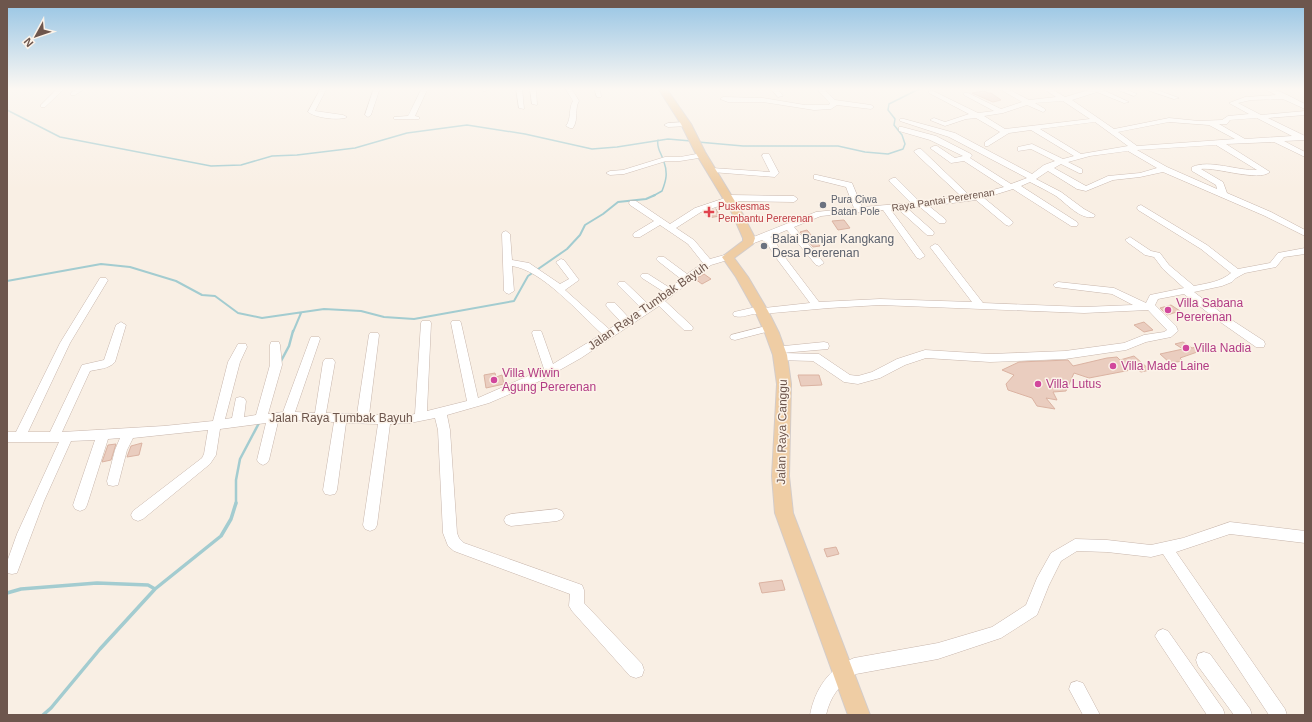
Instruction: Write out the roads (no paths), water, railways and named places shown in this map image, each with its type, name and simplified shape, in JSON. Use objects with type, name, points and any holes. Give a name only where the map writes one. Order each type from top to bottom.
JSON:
[{"type":"main road","points":[[686,124],[702,155],[729,199],[748,238],[728,257]]},
{"type":"main road","name":"Jalan Raya Canggu","points":[[728,257],[751,290],[770,328],[779,354],[785,389],[781,486],[783,508],[859,715]]},
{"type":"street","points":[[570,126],[573,122]]},
{"type":"street","points":[[908,122],[952,135],[1031,178],[1058,194],[1081,211],[1092,215]]},
{"type":"street","points":[[937,122],[942,124],[950,122]]},
{"type":"street","points":[[988,122],[1005,132]]},
{"type":"street","points":[[988,144],[1005,132],[1031,127],[1084,122]]},
{"type":"street","points":[[1099,122],[1114,131],[1132,148],[1164,169],[1268,214],[1305,233]]},
{"type":"street","points":[[1114,131],[1161,122]]},
{"type":"street","points":[[1183,122],[1193,123],[1224,122]]},
{"type":"street","points":[[1209,122],[1244,141]]},
{"type":"street","points":[[1268,122],[1303,139]]},
{"type":"street","points":[[946,123],[944,126],[946,130],[962,137]]},
{"type":"street","points":[[668,125],[686,124]]},
{"type":"street","points":[[1031,127],[1079,156]]},
{"type":"street","points":[[902,129],[933,138],[968,156],[965,158]]},
{"type":"street","points":[[1276,139],[1305,155]]},
{"type":"street","name":"Raya Pantai Pererenan","points":[[748,238],[766,236],[819,214],[886,209],[978,196],[1013,187],[1031,178],[1047,167],[1079,156],[1132,148],[1276,139],[1303,139]]},
{"type":"street","points":[[1218,143],[1266,172],[1249,173],[1201,166],[1195,169],[1220,184],[1222,195]]},
{"type":"street","points":[[1021,149],[1032,146],[1079,171]]},
{"type":"street","points":[[934,148],[954,161],[965,158],[1074,224]]},
{"type":"street","points":[[918,151],[968,198]]},
{"type":"street","points":[[610,173],[624,172],[665,159],[680,159],[702,155]]},
{"type":"street","points":[[712,170],[728,170],[772,175],[775,173],[766,156]]},
{"type":"street","points":[[1047,167],[1080,187],[1086,189],[1111,178],[1140,175],[1164,169]]},
{"type":"street","points":[[818,177],[849,185],[859,210]]},
{"type":"street","points":[[893,180],[942,222]]},
{"type":"street","points":[[978,196],[1008,224]]},
{"type":"street","points":[[670,228],[683,218],[704,207],[729,199],[794,199]]},
{"type":"street","points":[[633,203],[691,242],[708,263]]},
{"type":"street","points":[[901,207],[930,233]]},
{"type":"street","points":[[1141,208],[1204,247],[1237,273]]},
{"type":"street","points":[[886,209],[920,256]]},
{"type":"street","points":[[637,235],[660,221]]},
{"type":"street","points":[[788,226],[819,263]]},
{"type":"street","points":[[506,234],[509,291]]},
{"type":"street","points":[[766,236],[816,306]]},
{"type":"street","points":[[1130,240],[1148,253],[1157,255],[1189,290],[1220,317],[1260,344]]},
{"type":"street","points":[[935,247],[980,306]]},
{"type":"street","points":[[1148,307],[1154,297],[1224,282],[1237,273],[1273,265],[1280,255],[1305,251]]},
{"type":"street","name":"Jalan Raya Tumbak Bayuh","points":[[7,437],[67,437],[103,435],[216,425],[288,416],[320,416],[384,420],[421,417],[440,413],[474,404],[523,384],[550,370],[577,355],[648,309],[708,263],[717,259],[728,257]]},
{"type":"street","points":[[661,259],[688,279]]},
{"type":"street","points":[[508,262],[526,265],[550,281],[608,334]]},
{"type":"street","points":[[559,289],[574,280],[561,262]]},
{"type":"street","points":[[645,276],[670,292]]},
{"type":"street","points":[[20,437],[65,343],[103,280]]},
{"type":"street","points":[[622,284],[648,309]]},
{"type":"street","points":[[779,354],[815,357],[848,379],[858,380],[925,354],[990,358],[1028,358],[1098,351],[1126,346],[1144,339],[1164,336],[1172,331],[1172,328],[1148,307],[1114,291],[1058,285]]},
{"type":"street","points":[[659,300],[688,328]]},
{"type":"street","points":[[738,314],[761,310],[897,302],[1094,310],[1148,307]]},
{"type":"street","points":[[611,305],[627,322]]},
{"type":"street","points":[[421,417],[426,323]]},
{"type":"street","points":[[456,323],[474,404]]},
{"type":"street","points":[[54,436],[86,368],[108,362],[121,325]]},
{"type":"street","points":[[735,337],[770,328]]},
{"type":"street","points":[[537,333],[550,370]]},
{"type":"street","points":[[362,419],[374,335]]},
{"type":"street","points":[[288,416],[315,339]]},
{"type":"street","points":[[263,460],[267,418],[276,365],[275,345]]},
{"type":"street","points":[[779,354],[824,346]]},
{"type":"street","points":[[138,515],[206,461],[210,455],[216,425],[234,362],[242,347]]},
{"type":"street","points":[[320,416],[329,362]]},
{"type":"street","points":[[238,422],[240,401]]},
{"type":"street","points":[[440,413],[444,430],[450,533],[453,542],[459,547],[577,590],[577,606],[636,670]]},
{"type":"street","points":[[330,490],[341,418]]},
{"type":"street","points":[[370,525],[384,420]]},
{"type":"street","points":[[113,481],[121,450],[129,433]]},
{"type":"street","points":[[80,505],[103,435]]},
{"type":"street","points":[[12,568],[24,532],[49,472],[67,437]]},
{"type":"street","points":[[511,520],[557,515]]},
{"type":"street","points":[[818,715],[824,694],[843,672],[854,666],[938,651],[996,633],[1032,610],[1042,583],[1056,557],[1075,545],[1151,550],[1183,544],[1230,528],[1305,537]]},
{"type":"street","points":[[1170,555],[1279,715]]},
{"type":"street","points":[[1163,636],[1217,715]]},
{"type":"street","points":[[1204,660],[1244,715]]},
{"type":"street","points":[[1077,689],[1092,715]]},
{"type":"waterway","points":[[30,122],[60,137],[211,166],[241,165],[272,156],[297,155],[355,148],[407,133],[467,125],[525,134],[592,149],[658,141]]},
{"type":"waterway","points":[[698,142],[743,146],[838,146],[865,152],[888,154],[903,149],[905,144],[902,135],[894,125],[895,122]]},
{"type":"waterway","points":[[658,141],[668,139],[691,141]]},
{"type":"waterway","points":[[654,195],[662,191],[666,177],[665,166],[658,148],[658,141]]},
{"type":"waterway","points":[[7,281],[101,264],[130,267],[176,281],[202,295],[215,296],[238,313],[262,318],[324,309],[361,311],[384,317],[414,319],[514,301],[528,276],[567,249],[580,235],[585,225],[603,214],[618,202],[646,199],[654,195]]},
{"type":"waterway","points":[[293,332],[301,313]]},
{"type":"waterway","points":[[281,361],[289,346],[293,331]]},
{"type":"waterway","points":[[236,503],[236,480],[240,459],[259,423]]},
{"type":"waterway","points":[[155,589],[221,536],[231,519],[236,503]]},
{"type":"waterway","points":[[7,593],[21,589],[97,583],[148,585],[155,589]]},
{"type":"waterway","points":[[43,715],[51,708],[100,649],[155,589]]},
{"type":"place","name":"Pura Ciwa Batan Pole","points":[[823,205]]},
{"type":"place","name":"Puskesmas Pembantu Pererenan","points":[[709,212]]},
{"type":"place","name":"Balai Banjar Kangkang Desa Pererenan","points":[[764,246]]},
{"type":"place","name":"Villa Sabana Pererenan","points":[[1168,310]]},
{"type":"place","name":"Villa Nadia","points":[[1186,348]]},
{"type":"place","name":"Villa Made Laine","points":[[1113,366]]},
{"type":"place","name":"Villa Wiwin Agung Pererenan","points":[[494,380]]},
{"type":"place","name":"Villa Lutus","points":[[1038,384]]}]
